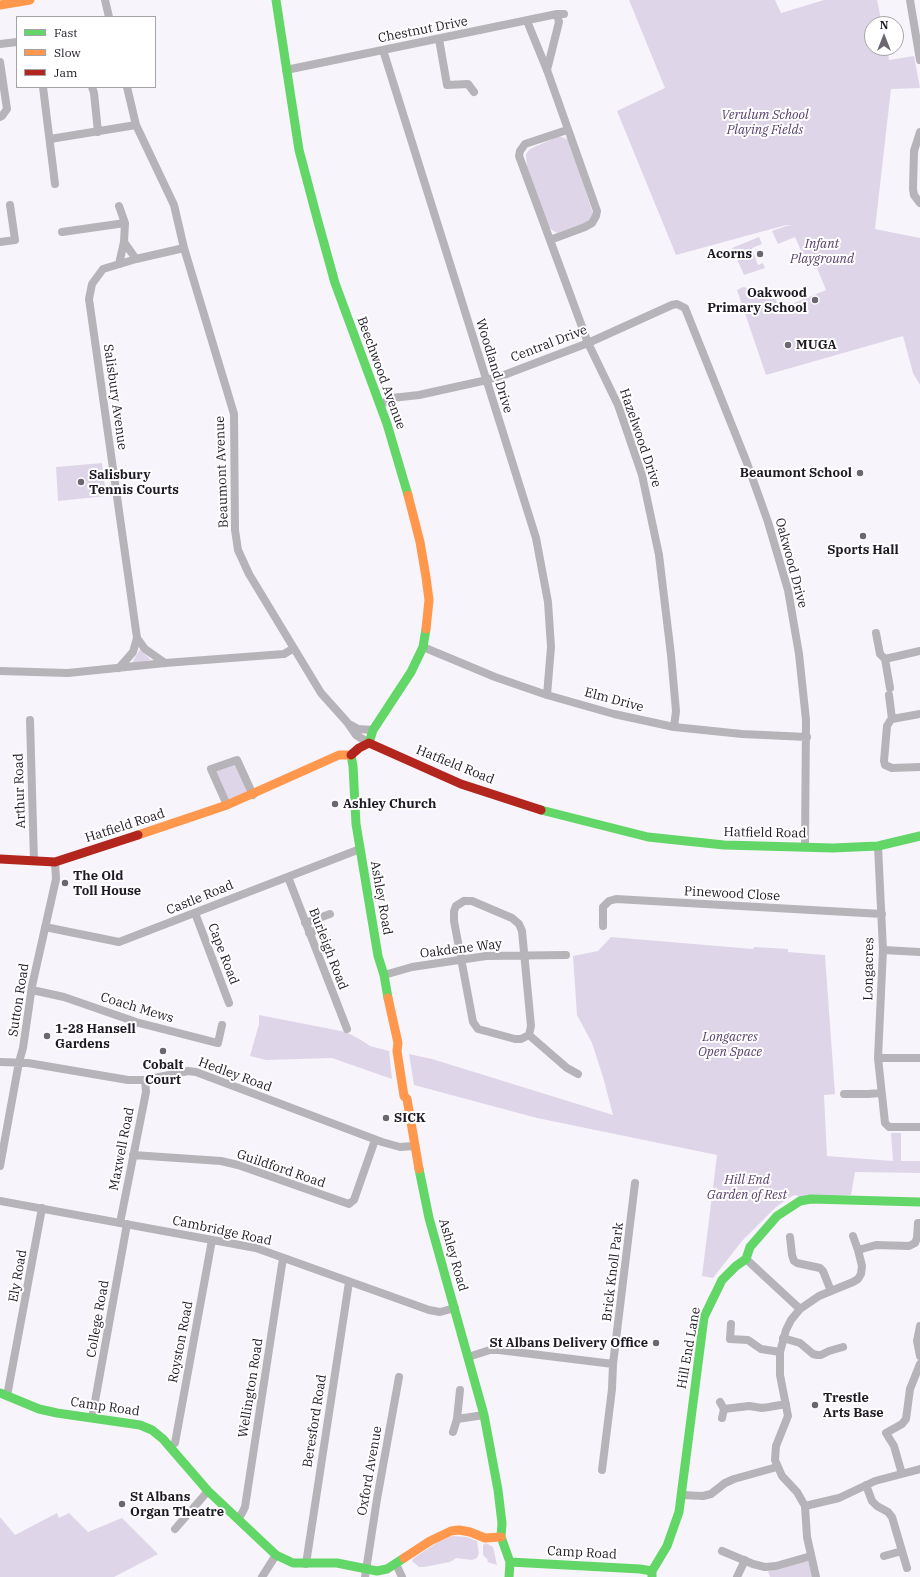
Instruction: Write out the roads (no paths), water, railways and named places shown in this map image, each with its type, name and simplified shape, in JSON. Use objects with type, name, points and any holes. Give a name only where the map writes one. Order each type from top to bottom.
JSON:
[{"type":"street","points":[[0,5],[30,0]]},
{"type":"street","points":[[105,0],[110,16]]},
{"type":"street","name":"Beechwood Avenue","points":[[276,0],[292,111],[316,218],[335,283],[380,405],[403,474],[420,542],[429,600],[424,648],[411,672],[373,730],[369,743]]},
{"type":"street","points":[[910,0],[920,60]]},
{"type":"street","name":"Chestnut Drive","points":[[286,70],[561,14],[547,70]]},
{"type":"street","points":[[527,21],[547,70],[567,130],[597,211],[592,222],[585,227],[550,240]]},
{"type":"street","points":[[439,39],[447,85],[468,84],[474,92]]},
{"type":"street","points":[[0,44],[16,42]]},
{"type":"street","name":"Woodland Drive","points":[[383,50],[487,380],[502,435],[536,538],[546,595],[551,647],[547,695]]},
{"type":"street","points":[[0,62],[7,109],[0,117]]},
{"type":"street","points":[[43,88],[54,184]]},
{"type":"street","points":[[92,88],[98,132]]},
{"type":"street","name":"Beaumont Avenue","points":[[127,88],[136,125],[174,205],[184,248],[234,414],[235,530],[238,550],[249,574],[321,693],[352,727],[373,730]]},
{"type":"street","points":[[50,139],[136,125]]},
{"type":"street","name":"Hazelwood Drive","points":[[567,130],[525,144],[520,151],[519,156],[588,342],[618,405],[642,476],[659,555],[676,711],[674,727]]},
{"type":"street","points":[[920,132],[914,150],[917,161],[914,195],[920,203]]},
{"type":"street","points":[[0,242],[16,243],[10,205]]},
{"type":"street","points":[[118,206],[125,223],[124,242],[119,264]]},
{"type":"street","points":[[62,232],[125,223]]},
{"type":"street","points":[[124,242],[136,259]]},
{"type":"street","name":"Salisbury Avenue","points":[[137,638],[89,299],[92,284],[103,269],[136,259],[184,248]]},
{"type":"street","name":"Central Drive","points":[[380,405],[392,398],[487,380],[588,342],[677,304]]},
{"type":"street","name":"Oakwood Drive","points":[[677,304],[684,308],[747,463],[770,529],[788,590],[799,654],[807,737],[805,847]]},
{"type":"street","points":[[876,633],[880,654],[885,659],[892,719]]},
{"type":"street","points":[[137,638],[145,649],[165,664]]},
{"type":"street","points":[[119,668],[133,652],[137,638]]},
{"type":"street","points":[[0,671],[61,673],[284,654],[294,648]]},
{"type":"street","name":"Elm Drive","points":[[424,648],[495,677],[547,695],[614,714],[674,727],[742,734],[807,737]]},
{"type":"street","points":[[885,659],[920,652]]},
{"type":"street","points":[[920,714],[892,719],[888,723],[884,763],[892,768],[920,767]]},
{"type":"street","name":"Arthur Road","points":[[30,720],[34,861]]},
{"type":"street","name":"Beaumont Avenue","points":[[347,722],[356,734],[369,743]]},
{"type":"street","name":"Hatfield Road","points":[[0,859],[55,862],[227,805],[253,795],[327,760],[340,755],[351,755],[359,748],[369,743],[460,784],[550,813],[648,837],[695,843],[740,846],[856,847],[878,846],[920,836]]},
{"type":"street","name":"Ashley Road","points":[[351,755],[356,824],[378,956],[384,975],[384,986],[393,1017],[398,1043],[397,1051],[404,1073],[404,1096],[407,1099],[414,1146],[429,1218],[484,1415],[495,1468],[502,1523],[501,1537]]},
{"type":"street","points":[[227,805],[211,769],[237,760],[253,795]]},
{"type":"street","name":"Longacres","points":[[878,846],[883,950],[878,1058],[885,1123],[887,1126],[920,1128]]},
{"type":"street","name":"Castle Road","points":[[45,927],[119,942],[360,849]]},
{"type":"street","name":"Sutton Road","points":[[0,1166],[19,1062],[23,1048],[32,990],[56,879],[55,862]]},
{"type":"street","name":"Burleigh Road","points":[[288,877],[347,1029]]},
{"type":"street","name":"Pinewood Close","points":[[603,926],[603,907],[609,901],[616,899],[882,914]]},
{"type":"street","points":[[464,901],[472,901],[512,918],[519,924],[522,931],[525,955],[531,1026],[529,1035],[521,1040],[515,1040],[478,1029],[473,1022],[460,959],[454,921],[454,911],[456,906],[464,901]]},
{"type":"street","name":"Cape Road","points":[[195,913],[229,1003]]},
{"type":"street","points":[[306,923],[330,914]]},
{"type":"street","points":[[309,933],[322,928],[323,932]]},
{"type":"street","points":[[883,950],[920,952]]},
{"type":"street","name":"Oakdene Way","points":[[384,975],[460,959],[486,956],[566,955]]},
{"type":"street","name":"Coach Mews","points":[[32,990],[64,997],[136,1022],[218,1043],[222,1025]]},
{"type":"street","points":[[529,1035],[567,1068],[578,1074]]},
{"type":"street","points":[[878,1058],[920,1058]]},
{"type":"street","name":"Hedley Road","points":[[0,1062],[19,1062],[119,1080],[145,1080],[188,1071],[196,1072],[392,1146],[414,1146]]},
{"type":"street","name":"Maxwell Road","points":[[124,1224],[133,1154],[146,1092],[145,1080]]},
{"type":"street","points":[[844,1094],[881,1093]]},
{"type":"street","name":"Guildford Road","points":[[133,1154],[220,1161],[349,1204],[354,1200],[375,1140]]},
{"type":"street","name":"Brick Knoll Park","points":[[602,1470],[635,1183]]},
{"type":"street","name":"Hill End Lane","points":[[652,1574],[676,1526],[704,1317],[708,1305],[722,1280],[736,1266],[746,1259],[750,1247],[777,1216],[800,1201],[811,1199],[920,1202]]},
{"type":"street","name":"Cambridge Road","points":[[0,1200],[256,1248],[434,1311],[447,1311],[455,1308]]},
{"type":"street","name":"Ely Road","points":[[3,1394],[42,1208]]},
{"type":"street","points":[[858,1250],[865,1247],[876,1246],[909,1246],[915,1243],[918,1238],[918,1222],[920,1223]]},
{"type":"street","name":"College Road","points":[[92,1418],[124,1224]]},
{"type":"street","points":[[816,1577],[807,1537],[805,1506],[797,1492],[782,1476],[775,1460],[776,1446],[788,1416],[780,1374],[780,1352],[783,1338],[791,1320],[800,1309],[819,1296],[853,1282],[861,1274],[862,1266],[853,1236]]},
{"type":"street","points":[[790,1237],[794,1261],[820,1268],[823,1271],[831,1291]]},
{"type":"street","name":"Royston Road","points":[[170,1447],[175,1443],[212,1240]]},
{"type":"street","name":"Wellington Road","points":[[238,1519],[245,1507],[283,1258]]},
{"type":"street","points":[[746,1259],[800,1309]]},
{"type":"street","name":"Beresford Road","points":[[306,1564],[349,1282]]},
{"type":"street","points":[[732,1324],[728,1342],[748,1340],[761,1349],[780,1352]]},
{"type":"street","points":[[920,1326],[917,1341],[920,1356]]},
{"type":"street","points":[[783,1338],[800,1343],[813,1354],[817,1355],[843,1347]]},
{"type":"street","points":[[468,1356],[490,1350],[499,1350],[613,1364]]},
{"type":"street","points":[[902,1474],[894,1446],[886,1432],[902,1424],[906,1419],[910,1389],[920,1364]]},
{"type":"street","name":"Oxford Avenue","points":[[365,1573],[399,1377]]},
{"type":"street","points":[[453,1432],[457,1419],[460,1390]]},
{"type":"street","name":"Camp Road","points":[[3,1394],[38,1409],[146,1427],[158,1434],[208,1491],[276,1555],[293,1563],[337,1563],[365,1573],[387,1569],[430,1541],[451,1531],[459,1530],[470,1532],[485,1538],[501,1537]]},
{"type":"street","points":[[722,1418],[722,1405],[769,1407],[786,1404]]},
{"type":"street","points":[[457,1419],[484,1415]]},
{"type":"street","points":[[681,1495],[703,1496],[710,1494],[734,1479],[777,1466]]},
{"type":"street","points":[[805,1506],[839,1498],[866,1485],[920,1469]]},
{"type":"street","points":[[866,1485],[872,1501],[877,1506],[888,1512],[892,1517],[907,1568]]},
{"type":"street","points":[[175,1529],[208,1491]]},
{"type":"street","points":[[501,1537],[510,1562],[509,1577]]},
{"type":"street","points":[[722,1551],[753,1564],[766,1567],[776,1566],[811,1556]]},
{"type":"street","points":[[884,1556],[902,1551]]},
{"type":"street","points":[[262,1577],[276,1555]]},
{"type":"street","points":[[737,1577],[745,1560]]},
{"type":"street","name":"Camp Road","points":[[510,1562],[640,1569],[652,1574]]},
{"type":"street","points":[[396,1564],[402,1577]]},
{"type":"place","name":"Acorns","points":[[760,254]]},
{"type":"place","name":"Oakwood Primary School","points":[[815,300]]},
{"type":"place","name":"MUGA","points":[[788,345]]},
{"type":"place","name":"Beaumont School","points":[[860,473]]},
{"type":"place","name":"Salisbury Tennis Courts","points":[[81,482]]},
{"type":"place","name":"Sports Hall","points":[[863,536]]},
{"type":"place","name":"Ashley Church","points":[[335,804]]},
{"type":"place","name":"The Old Toll House","points":[[65,883]]},
{"type":"place","name":"1-28 Hansell Gardens","points":[[47,1036]]},
{"type":"place","name":"Cobalt Court","points":[[163,1051]]},
{"type":"place","name":"SICK","points":[[386,1118]]},
{"type":"place","name":"St Albans Delivery Office","points":[[656,1343]]},
{"type":"place","name":"Trestle Arts Base","points":[[815,1405]]},
{"type":"place","name":"St Albans Organ Theatre","points":[[122,1504]]},
{"type":"park label","name":"Verulum School Playing Fields","points":[[765,122]]},
{"type":"park label","name":"Infant Playground","points":[[822,252]]},
{"type":"park label","name":"Longacres Open Space","points":[[730,1044]]},
{"type":"park label","name":"Hill End Garden of Rest","points":[[747,1188]]}]
